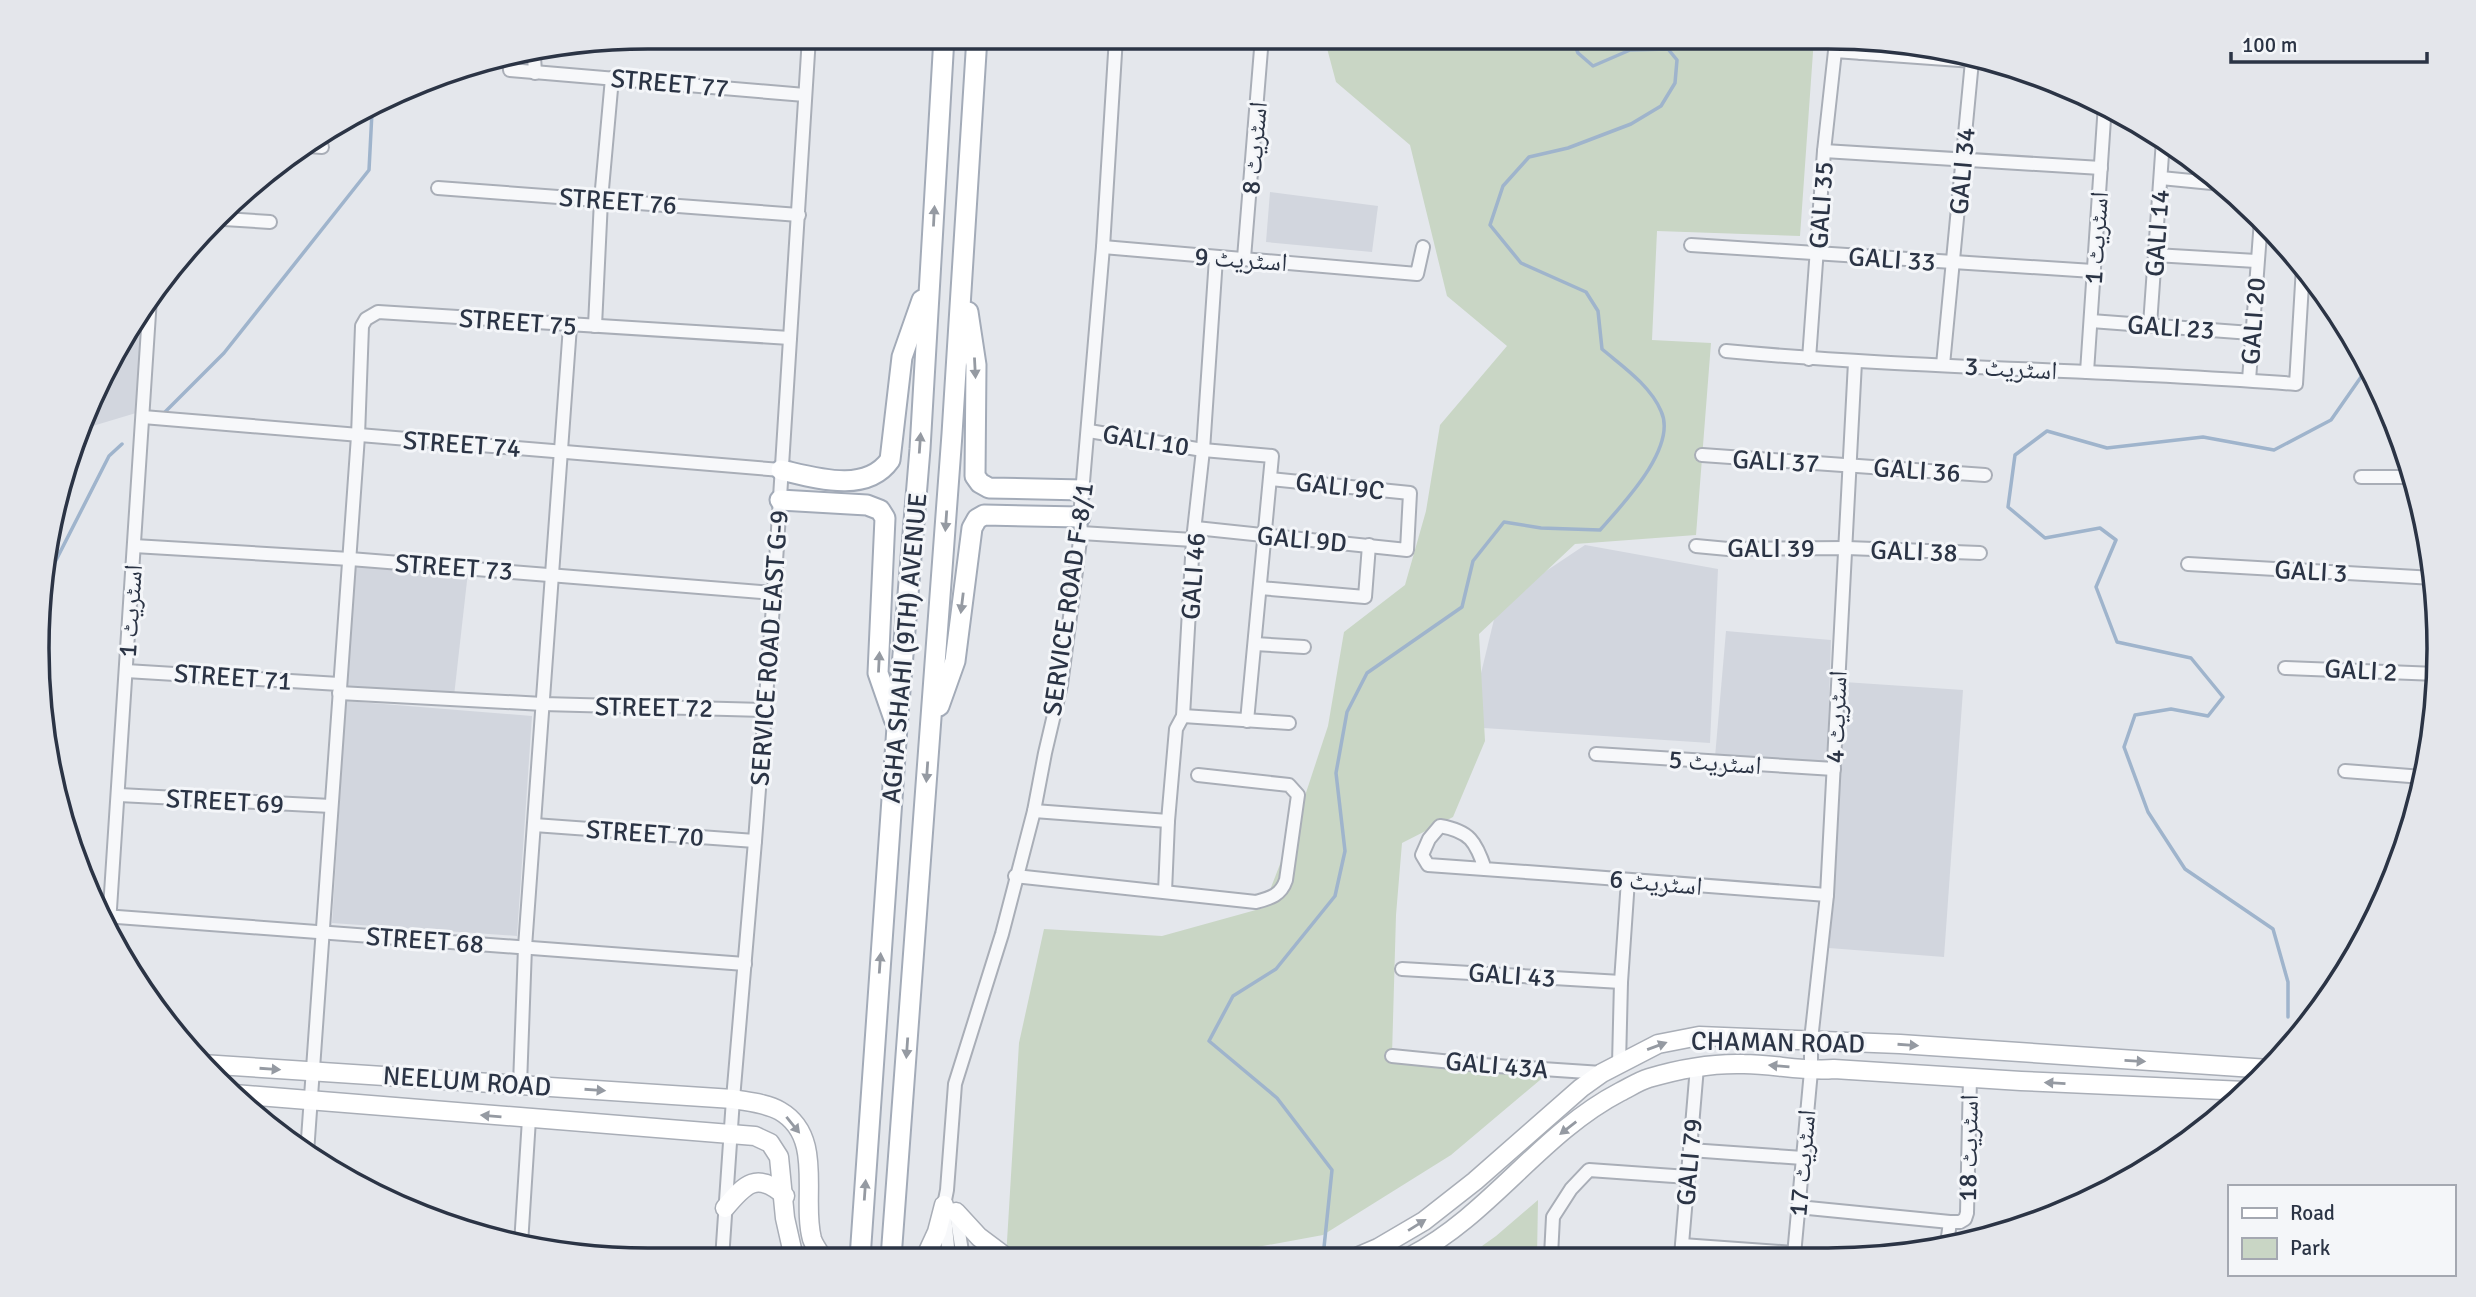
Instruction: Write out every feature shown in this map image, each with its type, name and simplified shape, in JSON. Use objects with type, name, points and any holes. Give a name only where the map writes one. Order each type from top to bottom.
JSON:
[{"type":"main road","name":"AGHA SHAHI (9TH) AVENUE","points":[[861,1248],[897,727],[920,449],[943,49]]},
{"type":"main road","name":"AGHA SHAHI (9TH) AVENUE","points":[[892,1248],[976,49]]},
{"type":"main road","points":[[940,119],[950,134],[958,136],[971,125]]},
{"type":"main road","points":[[781,470],[816,478],[850,480],[873,477],[883,470],[890,460],[902,357],[930,276]]},
{"type":"main road","points":[[962,276],[976,365],[975,476],[989,488],[1083,490]]},
{"type":"main road","points":[[780,500],[867,505],[880,510],[885,518],[878,673],[897,727]]},
{"type":"main road","points":[[930,730],[955,661],[972,528],[976,519],[984,515],[1081,525]]},
{"type":"street","name":"SERVICE ROAD EAST G-9","points":[[723,1248],[774,593],[808,49]]},
{"type":"street","name":"SERVICE ROAD F-8/1","points":[[947,1248],[945,1237],[954,1084],[1002,934],[1034,811],[1061,685],[1081,525],[1115,49]]},
{"type":"street","name":"اسٹریٹ 8","points":[[1244,258],[1261,49]]},
{"type":"street","points":[[1861,50],[1861,53],[1887,52]]},
{"type":"street","name":"GALI 35","points":[[1809,359],[1824,150],[1835,51],[1861,53]]},
{"type":"street","points":[[534,61],[535,73]]},
{"type":"street","name":"STREET 77","points":[[510,66],[510,70],[535,73],[805,95]]},
{"type":"street","name":"GALI 34","points":[[1943,365],[1971,67]]},
{"type":"street","points":[[595,326],[601,200],[612,78]]},
{"type":"street","name":"اسٹریٹ 1","points":[[2087,372],[2104,117]]},
{"type":"street","points":[[1824,150],[2101,168]]},
{"type":"street","name":"GALI 14","points":[[2150,325],[2162,151]]},
{"type":"street","points":[[2161,178],[2203,182]]},
{"type":"street","name":"STREET 76","points":[[438,188],[799,215]]},
{"type":"street","points":[[231,219],[270,222]]},
{"type":"street","name":"GALI 20","points":[[2249,380],[2259,234]]},
{"type":"street","name":"GALI 33","points":[[1690,244],[1818,255],[2093,271]]},
{"type":"street","name":"اسٹریٹ 9","points":[[1103,247],[1417,274],[1423,247]]},
{"type":"street","points":[[2155,255],[2256,261]]},
{"type":"street","name":"GALI 46","points":[[1166,892],[1168,821],[1176,729],[1183,716],[1216,258]]},
{"type":"street","name":"اسٹریٹ 3","points":[[1726,351],[1856,362],[2296,384],[2302,283]]},
{"type":"street","name":"STREET 75","points":[[308,1142],[350,559],[358,436],[360,341],[366,319],[377,313],[790,338]]},
{"type":"street","name":"اسٹریٹ 1","points":[[109,909],[119,795],[149,317]]},
{"type":"street","name":"GALI 23","points":[[2091,321],[2251,333]]},
{"type":"street","points":[[520,1085],[525,947],[570,326]]},
{"type":"street","name":"اسٹریٹ 4","points":[[1811,1071],[1811,1040],[1826,895],[1834,769],[1856,362]]},
{"type":"street","name":"STREET 74","points":[[143,417],[781,470]]},
{"type":"street","name":"GALI 10","points":[[1089,431],[1203,450],[1272,456],[1270,479]]},
{"type":"street","name":"GALI 37","points":[[1702,455],[1850,465]]},
{"type":"street","name":"GALI 36","points":[[1850,465],[1984,475]]},
{"type":"street","points":[[2361,477],[2402,477]]},
{"type":"street","points":[[1247,721],[1270,479]]},
{"type":"street","name":"GALI 9C","points":[[1270,479],[1410,493],[1407,550]]},
{"type":"street","name":"GALI 9D","points":[[1081,525],[1265,537],[1407,550]]},
{"type":"street","points":[[1260,588],[1365,597],[1368,545]]},
{"type":"street","name":"STREET 73","points":[[134,546],[350,559],[774,593]]},
{"type":"street","name":"GALI 39","points":[[1696,546],[1728,549],[1847,548]]},
{"type":"street","name":"GALI 38","points":[[1847,548],[1980,553]]},
{"type":"street","name":"GALI 3","points":[[2189,564],[2423,577]]},
{"type":"street","points":[[1255,643],[1304,647]]},
{"type":"street","name":"GALI 2","points":[[2285,668],[2426,674]]},
{"type":"street","name":"STREET 71","points":[[126,671],[542,704]]},
{"type":"street","name":"STREET 72","points":[[542,704],[765,710]]},
{"type":"street","points":[[1183,716],[1289,723]]},
{"type":"street","name":"اسٹریٹ 5","points":[[1595,754],[1834,769]]},
{"type":"street","points":[[2345,771],[2413,776]]},
{"type":"street","points":[[1015,876],[1256,902],[1274,897],[1283,888],[1286,880],[1298,795],[1294,788],[1289,785],[1198,775]]},
{"type":"street","name":"STREET 69","points":[[119,795],[331,806]]},
{"type":"street","points":[[1034,811],[1168,821]]},
{"type":"street","name":"STREET 70","points":[[534,824],[755,841]]},
{"type":"street","name":"اسٹریٹ 6","points":[[1485,869],[1473,840],[1458,829],[1440,827],[1429,839],[1422,855],[1428,865],[1826,895]]},
{"type":"street","points":[[1619,1064],[1628,880]]},
{"type":"street","name":"STREET 68","points":[[114,919],[745,964]]},
{"type":"street","name":"GALI 43","points":[[1402,969],[1621,982]]},
{"type":"street","name":"CHAMAN ROAD","points":[[1378,1248],[1424,1221],[1475,1181],[1581,1087],[1658,1044],[1699,1036],[1811,1040],[2255,1068]]},
{"type":"street","name":"GALI 43A","points":[[1392,1056],[1602,1073]]},
{"type":"street","name":"CHAMAN ROAD","points":[[1428,1248],[1471,1214],[1557,1136],[1601,1102],[1647,1078],[1697,1067],[1742,1063],[1811,1071],[1834,1069],[2232,1090]]},
{"type":"street","name":"NEELUM ROAD","points":[[219,1066],[733,1099],[764,1105],[782,1112],[796,1126],[805,1142],[812,1239],[817,1248]]},
{"type":"street","name":"GALI 79","points":[[1681,1248],[1697,1067]]},
{"type":"street","name":"اسٹریٹ 17","points":[[1795,1248],[1811,1071]]},
{"type":"street","name":"اسٹریٹ 18","points":[[1798,1207],[1950,1222],[1965,1219],[1970,1077]]},
{"type":"street","name":"NEELUM ROAD","points":[[249,1095],[755,1136],[770,1143],[779,1157],[785,1196]]},
{"type":"street","points":[[522,1234],[529,1119]]},
{"type":"street","points":[[1690,1150],[1803,1158]]},
{"type":"street","points":[[1551,1248],[1553,1217],[1571,1189],[1589,1170],[1688,1177]]},
{"type":"street","points":[[725,1208],[739,1191],[750,1184],[761,1182],[772,1185],[785,1196],[785,1218],[792,1248]]},
{"type":"street","name":"SERVICE ROAD F-8/1","points":[[949,1202],[960,1248]]},
{"type":"street","points":[[930,1248],[949,1202],[979,1237],[994,1248]]},
{"type":"street","points":[[1948,1235],[1950,1222]]},
{"type":"shaded area","points":[[1270,192],[1378,206],[1372,252],[1266,242]]},
{"type":"shaded area","points":[[142,329],[136,413],[92,426],[111,383]]},
{"type":"shaded area","points":[[1585,545],[1718,569],[1710,743],[1468,727],[1498,603]]},
{"type":"shaded area","points":[[355,565],[468,572],[454,696],[344,688]]},
{"type":"shaded area","points":[[1726,631],[1831,640],[1827,764],[1715,757]]},
{"type":"shaded area","points":[[1844,682],[1963,690],[1944,957],[1829,948]]},
{"type":"shaded area","points":[[346,701],[532,716],[517,936],[332,923]]},
{"type":"green space","points":[[1327,49],[1813,49],[1800,236],[1657,231],[1652,340],[1711,343],[1696,535],[1575,544],[1479,634],[1485,741],[1453,817],[1402,843],[1396,915],[1392,1055],[1546,1075],[1451,1155],[1323,1235],[1252,1248],[1007,1248],[1019,1043],[1044,929],[1162,936],[1263,908],[1296,823],[1328,726],[1344,632],[1405,585],[1426,511],[1440,425],[1507,346],[1447,296],[1410,145],[1336,82]]},
{"type":"green space","points":[[1538,1200],[1537,1248],[1479,1248]]},
{"type":"waterway","points":[[1576,49],[1593,66],[1630,50],[1668,49]]},
{"type":"waterway","points":[[1324,1248],[1332,1170],[1277,1098],[1209,1041],[1233,996],[1276,969],[1335,896],[1345,851],[1336,773],[1347,712],[1367,673],[1462,607],[1473,561],[1504,522],[1541,528],[1600,530],[1634,490],[1655,458],[1662,441],[1664,425],[1661,411],[1643,384],[1602,349],[1598,311],[1586,292],[1521,263],[1490,225],[1503,186],[1529,157],[1568,148],[1631,124],[1661,106],[1675,83],[1677,60],[1668,49]]},
{"type":"waterway","points":[[162,415],[224,353],[369,170],[372,117]]},
{"type":"waterway","points":[[2288,1017],[2288,982],[2273,929],[2185,869],[2148,812],[2124,747],[2135,715],[2171,709],[2208,716],[2223,697],[2191,658],[2117,642],[2096,587],[2116,540],[2100,528],[2045,538],[2008,507],[2015,455],[2047,431],[2107,448],[2203,437],[2274,450],[2331,420],[2361,376]]},
{"type":"waterway","points":[[56,561],[109,456],[122,444]]}]
